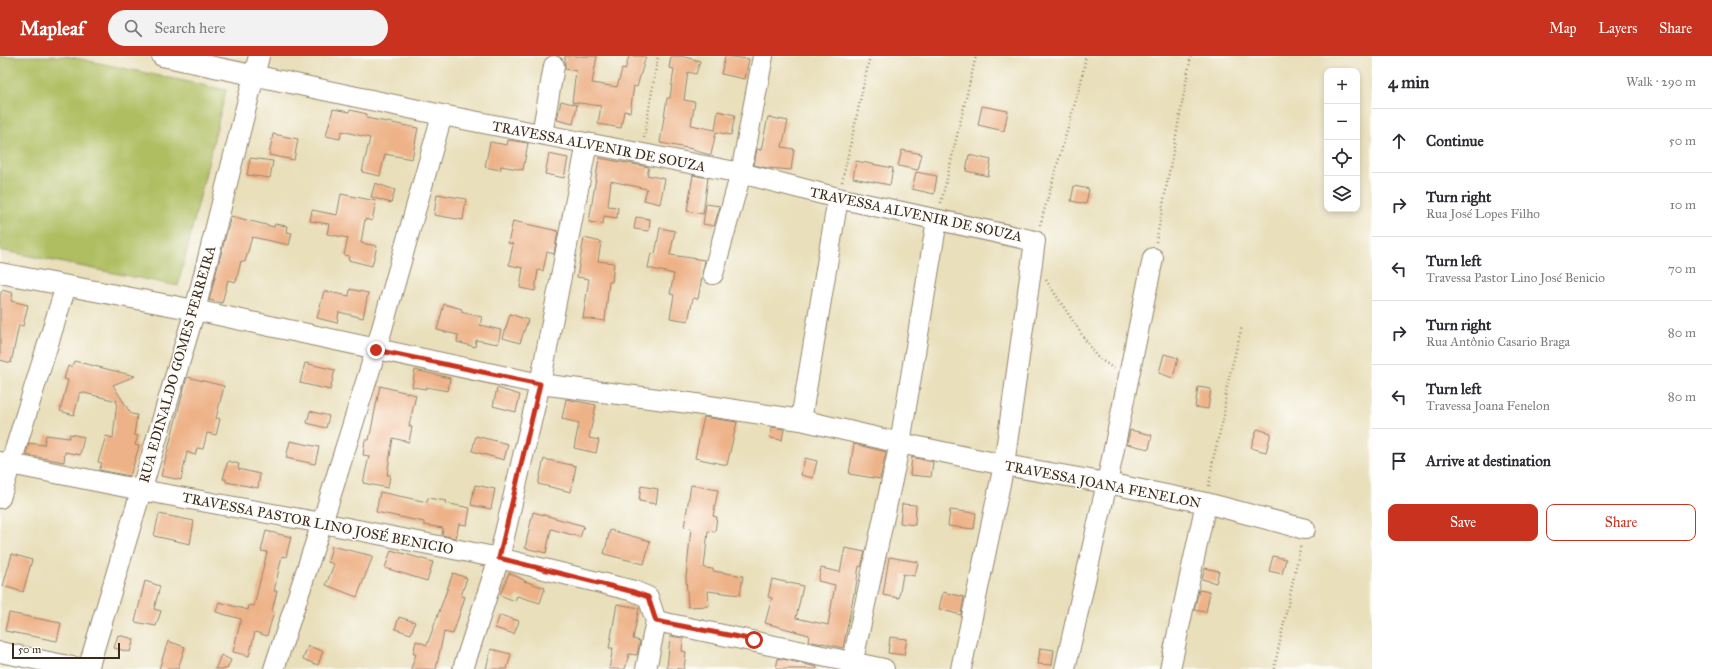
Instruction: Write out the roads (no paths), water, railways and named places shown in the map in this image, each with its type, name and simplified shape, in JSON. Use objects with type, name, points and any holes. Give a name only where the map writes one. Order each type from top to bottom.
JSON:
[{"type":"street","name":"TRAVESSA ALVENIR DE SOUZA","points":[[162,56],[257,65],[442,115],[741,173],[838,198],[1035,240],[1004,465]]},
{"type":"street","points":[[713,274],[741,173],[763,56]]},
{"type":"street","name":"RUA EDINALDO GOMES FERREIRA","points":[[88,669],[195,310],[257,65]]},
{"type":"street","points":[[542,134],[554,66]]},
{"type":"street","points":[[274,669],[322,523],[376,350],[442,115]]},
{"type":"street","points":[[463,669],[499,558],[540,384],[587,143]]},
{"type":"street","points":[[801,420],[838,198]]},
{"type":"street","points":[[852,666],[900,444],[937,220]]},
{"type":"street","points":[[1065,669],[1108,483],[1153,258]]},
{"type":"street","points":[[0,273],[195,310],[540,384]]},
{"type":"street","points":[[0,498],[5,463],[66,286]]},
{"type":"street","name":"TRAVESSA JOANA FENELON","points":[[540,384],[689,403],[801,420],[900,444],[1206,503],[1305,529]]},
{"type":"street","name":"TRAVESSA PASTOR LINO JOSÉ BENICIO","points":[[5,463],[499,558],[634,592],[648,597],[656,621]]},
{"type":"street","points":[[961,669],[1004,465]]},
{"type":"street","points":[[1170,669],[1206,503]]},
{"type":"street","points":[[646,669],[656,621],[852,666],[884,669]]},
{"type":"street","points":[[0,652],[83,669]]}]
